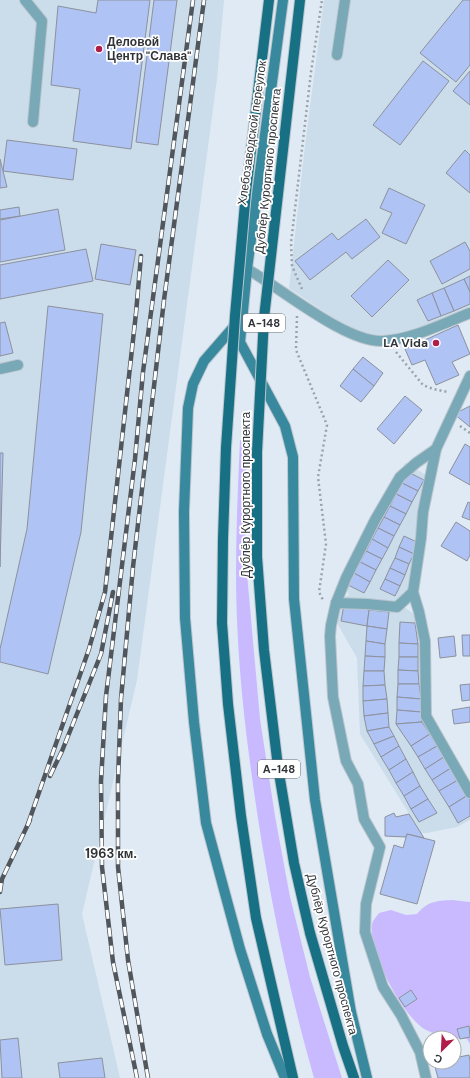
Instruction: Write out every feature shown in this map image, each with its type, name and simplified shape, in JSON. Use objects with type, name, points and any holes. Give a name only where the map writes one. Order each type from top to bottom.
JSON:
[{"type":"main road","name":"Дублёр Курортного проспекта","points":[[270,0],[246,192],[235,316],[226,448],[222,623],[228,704],[241,816],[256,918],[294,1078]]},
{"type":"main road","name":"Хлебозаводской переулок","points":[[283,0],[247,269],[240,342],[286,426],[293,457],[294,599],[315,800],[351,1012],[367,1078]]},
{"type":"main road","name":"Дублёр Курортного проспекта","points":[[300,0],[264,318],[257,452],[257,557],[264,650],[278,767],[294,863],[310,932],[343,1046],[354,1078]]},
{"type":"main road","name":"А-148","points":[[242,319],[204,361],[193,384],[188,408],[184,512],[185,618],[194,722],[206,823],[240,949],[268,1034],[285,1078]]},
{"type":"street","points":[[24,0],[42,22],[33,122]]},
{"type":"street","points":[[337,55],[345,0]]},
{"type":"street","points":[[247,269],[265,279],[312,312],[350,334],[364,338],[382,341],[420,333],[470,312]]},
{"type":"street","points":[[0,368],[18,365]]},
{"type":"street","points":[[470,376],[436,449],[424,512],[413,592],[425,641],[426,716],[470,793]]},
{"type":"street","points":[[426,1078],[420,1052],[401,1015],[383,987],[365,932],[366,904],[380,847],[364,819],[358,784],[346,760],[333,697],[330,636],[332,616],[346,578],[400,477],[416,462],[436,449]]},
{"type":"street","points":[[336,603],[397,607],[413,592]]},
{"type":"path","points":[[312,312],[292,266],[291,243],[311,72],[322,0]]},
{"type":"path","points":[[297,302],[296,350],[326,425],[318,477],[326,544],[319,592],[332,616]]},
{"type":"path","points":[[388,340],[409,369],[423,385],[433,389],[450,392],[460,397]]},
{"type":"shaded area","points":[[0,0],[224,0],[217,79],[137,680],[82,914],[120,1078],[0,1078]]},
{"type":"shaded area","points":[[324,0],[470,0],[470,308],[419,330],[382,338],[353,331],[289,288],[306,137]]},
{"type":"shaded area","points":[[240,440],[247,443],[245,517],[247,574],[260,719],[275,816],[290,897],[310,977],[342,1078],[314,1078],[285,964],[269,887],[248,746],[238,647],[236,556]]},
{"type":"shaded area","points":[[405,463],[428,476],[419,555],[404,607],[418,617],[423,710],[470,794],[470,820],[457,827],[427,833],[421,833],[360,734],[357,658],[336,621],[342,598],[349,595],[343,582]]},
{"type":"shaded area","points":[[452,900],[470,902],[470,1044],[467,1039],[462,1039],[462,1030],[426,1030],[407,1012],[388,982],[375,949],[372,935],[372,924],[379,913],[391,910],[406,915],[417,914],[425,906],[433,902]]},
{"type":"building","name":"Деловой Центр \"Слава\"","points":[[98,0],[150,0],[131,149],[73,141],[80,89],[51,85],[58,6],[96,13]]},
{"type":"building","points":[[154,0],[177,0],[158,145],[136,142]]},
{"type":"building","points":[[463,0],[470,0],[470,65],[456,82],[420,53]]},
{"type":"building","points":[[423,61],[449,81],[400,145],[373,125]]},
{"type":"building","points":[[470,71],[470,105],[453,91]]},
{"type":"building","points":[[7,140],[77,149],[73,180],[3,171]]},
{"type":"building","points":[[465,150],[470,155],[470,193],[446,173]]},
{"type":"building","points":[[0,159],[7,187],[0,188]]},
{"type":"building","points":[[389,188],[425,205],[406,244],[382,233],[392,213],[380,208]]},
{"type":"building","points":[[19,207],[20,216],[0,219],[0,210]]},
{"type":"building","points":[[58,209],[65,250],[0,262],[0,220]]},
{"type":"building","points":[[366,219],[380,237],[352,259],[346,252],[310,280],[295,261],[332,233],[338,240]]},
{"type":"building","points":[[465,242],[470,251],[470,269],[442,284],[430,261]]},
{"type":"building","points":[[101,244],[136,250],[130,285],[95,279]]},
{"type":"building","points":[[86,249],[93,281],[0,299],[0,265]]},
{"type":"building","points":[[388,260],[409,280],[372,317],[351,296]]},
{"type":"building","points":[[470,276],[470,292],[464,279]]},
{"type":"building","points":[[464,279],[470,292],[470,304],[454,311],[444,288]]},
{"type":"building","points":[[444,288],[454,311],[441,316],[432,293]]},
{"type":"building","points":[[432,293],[441,316],[428,321],[417,300]]},
{"type":"building","points":[[48,306],[103,314],[81,532],[48,674],[0,662],[0,649],[27,529]]},
{"type":"building","points":[[5,322],[13,353],[0,356],[0,323]]},
{"type":"building","points":[[458,325],[470,354],[452,362],[459,375],[436,385],[425,360],[412,365],[405,349]]},
{"type":"building","points":[[363,357],[383,373],[374,386],[353,369]]},
{"type":"building","points":[[353,369],[374,386],[361,402],[340,386]]},
{"type":"building","points":[[405,396],[422,410],[394,444],[377,429]]},
{"type":"building","points":[[470,406],[470,427],[454,414]]},
{"type":"building","points":[[465,444],[470,447],[470,485],[449,473]]},
{"type":"building","points":[[0,453],[3,453],[0,567]]},
{"type":"building","points":[[408,472],[424,480],[418,491],[402,483]]},
{"type":"building","points":[[402,483],[418,491],[412,502],[396,494]]},
{"type":"building","points":[[396,494],[412,502],[406,514],[390,506]]},
{"type":"building","points":[[468,502],[470,503],[470,520],[462,517]]},
{"type":"building","points":[[390,506],[406,514],[400,525],[384,517]]},
{"type":"building","points":[[384,517],[400,525],[394,536],[378,528]]},
{"type":"building","points":[[456,522],[470,531],[470,555],[467,561],[441,546]]},
{"type":"building","points":[[378,528],[394,536],[388,548],[372,539]]},
{"type":"building","points":[[404,536],[419,543],[414,554],[399,547]]},
{"type":"building","points":[[372,539],[388,548],[382,559],[366,551]]},
{"type":"building","points":[[399,547],[414,554],[409,564],[395,558]]},
{"type":"building","points":[[366,551],[382,559],[376,570],[360,562]]},
{"type":"building","points":[[395,558],[409,564],[405,575],[390,568]]},
{"type":"building","points":[[360,562],[376,570],[370,582],[354,573]]},
{"type":"building","points":[[390,568],[405,575],[400,586],[385,579]]},
{"type":"building","points":[[354,573],[370,582],[364,593],[348,585]]},
{"type":"building","points":[[385,579],[400,586],[395,596],[380,589]]},
{"type":"building","points":[[344,605],[369,610],[367,626],[341,621]]},
{"type":"building","points":[[369,610],[389,612],[387,629],[367,626]]},
{"type":"building","points":[[400,622],[415,623],[418,644],[399,643]]},
{"type":"building","points":[[367,626],[387,629],[385,644],[366,641]]},
{"type":"building","points":[[462,635],[470,635],[470,656],[463,656]]},
{"type":"building","points":[[454,636],[456,656],[440,658],[438,638]]},
{"type":"building","points":[[366,641],[385,644],[385,657],[365,656]]},
{"type":"building","points":[[399,643],[418,644],[418,657],[399,657]]},
{"type":"building","points":[[365,656],[385,657],[384,671],[364,671]]},
{"type":"building","points":[[399,657],[418,657],[418,671],[398,670]]},
{"type":"building","points":[[398,670],[418,671],[419,684],[398,684]]},
{"type":"building","points":[[364,671],[384,671],[385,685],[363,686]]},
{"type":"building","points":[[398,684],[419,684],[421,699],[397,697]]},
{"type":"building","points":[[470,684],[470,700],[462,701],[460,685]]},
{"type":"building","points":[[385,685],[387,699],[363,701],[363,686]]},
{"type":"building","points":[[397,697],[421,699],[421,712],[397,710]]},
{"type":"building","points":[[387,699],[388,713],[364,716],[363,701]]},
{"type":"building","points":[[470,707],[470,722],[454,724],[452,710]]},
{"type":"building","points":[[397,710],[421,712],[422,722],[396,724]]},
{"type":"building","points":[[388,713],[389,727],[367,731],[364,716]]},
{"type":"building","points":[[422,722],[430,734],[411,746],[396,724]]},
{"type":"building","points":[[389,727],[394,736],[374,744],[367,731]]},
{"type":"building","points":[[430,734],[437,746],[418,757],[411,746]]},
{"type":"building","points":[[394,736],[399,746],[381,757],[374,744]]},
{"type":"building","points":[[399,746],[406,759],[389,770],[381,757]]},
{"type":"building","points":[[437,746],[444,757],[425,769],[418,757]]},
{"type":"building","points":[[444,757],[451,768],[432,780],[425,769]]},
{"type":"building","points":[[406,759],[413,772],[396,783],[389,770]]},
{"type":"building","points":[[451,768],[458,780],[439,791],[432,780]]},
{"type":"building","points":[[413,772],[420,786],[404,796],[396,783]]},
{"type":"building","points":[[458,780],[468,795],[449,807],[439,791]]},
{"type":"building","points":[[420,786],[428,799],[411,809],[404,796]]},
{"type":"building","points":[[468,795],[470,799],[470,816],[458,823],[449,807]]},
{"type":"building","points":[[428,799],[437,813],[419,822],[411,809]]},
{"type":"building","points":[[394,813],[396,817],[409,814],[424,838],[407,834],[406,837],[385,836],[385,817]]},
{"type":"building","points":[[407,834],[435,841],[417,904],[380,894],[394,845],[403,848]]},
{"type":"building","points":[[58,904],[62,960],[5,965],[0,909]]},
{"type":"building","points":[[411,990],[417,999],[405,1007],[399,998]]},
{"type":"building","points":[[469,1026],[470,1037],[462,1039],[462,1030],[457,1029]]},
{"type":"building","points":[[18,1038],[22,1078],[2,1078],[0,1040]]},
{"type":"building","points":[[469,1055],[470,1078],[438,1078],[436,1070],[462,1070],[462,1056]]},
{"type":"building","points":[[102,1058],[105,1078],[60,1078],[58,1063]]},
{"type":"railway","points":[[137,1078],[113,962],[102,867],[101,781],[106,696],[135,459],[143,372],[193,0]]},
{"type":"railway","points":[[148,1078],[128,960],[118,867],[118,781],[121,699],[133,567],[164,300],[204,0]]},
{"type":"railway","points":[[28,824],[89,649],[105,592],[141,256]]},
{"type":"railway","points":[[50,776],[62,751],[101,654],[113,592]]},
{"type":"railway","points":[[0,892],[2,879],[30,820]]},
{"type":"place","name":"Деловой Центр \"Слава\"","points":[[99,49]]},
{"type":"place","name":"LA Vida","points":[[436,343]]},
{"type":"district","name":"1963 км.","points":[[111,853]]}]
